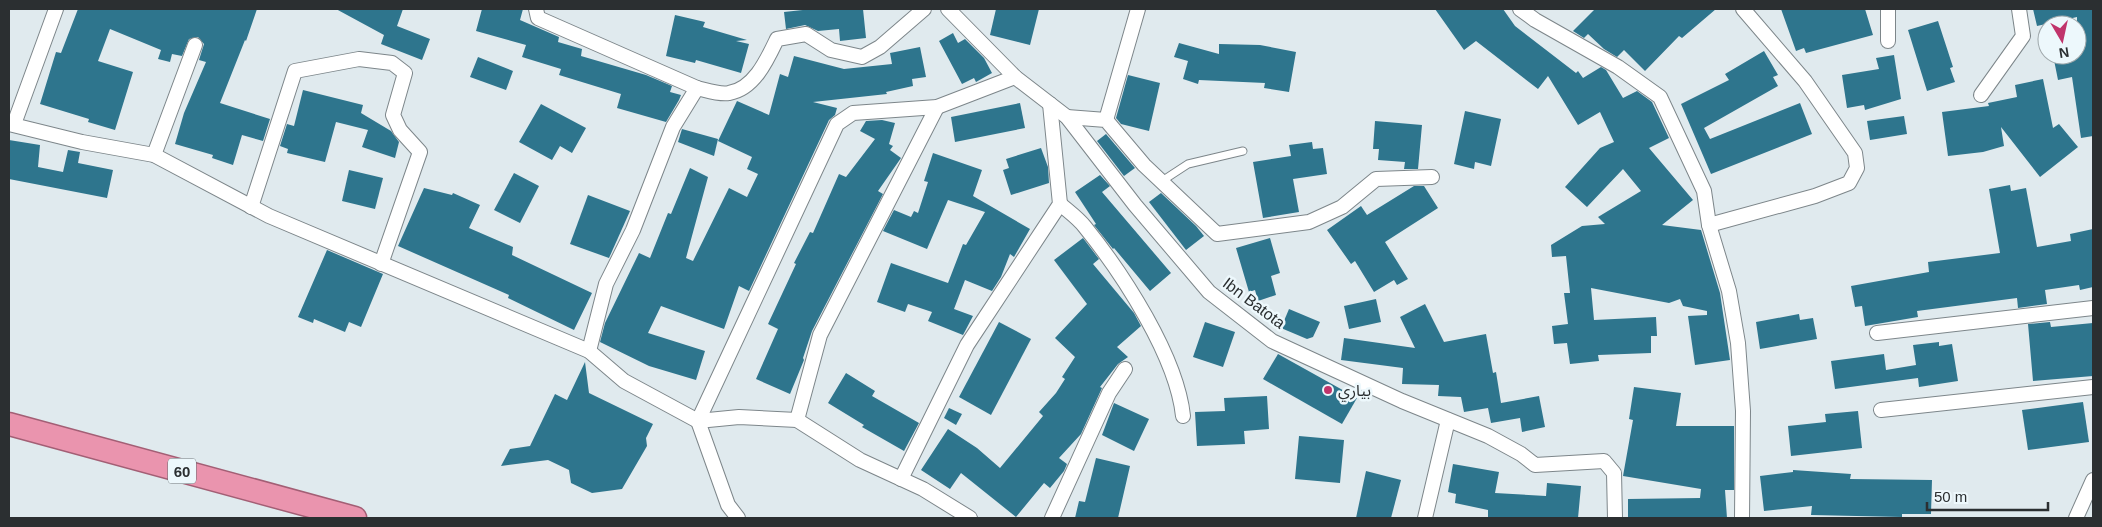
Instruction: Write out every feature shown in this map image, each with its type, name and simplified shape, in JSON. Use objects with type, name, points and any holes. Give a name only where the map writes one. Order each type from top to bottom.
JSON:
[{"type":"highway","name":"60","points":[[9,424],[355,518]]},
{"type":"street","points":[[56,9],[11,124],[82,142],[154,155],[251,207],[589,351],[624,380],[698,421],[739,417],[797,420],[860,460],[923,490],[970,518]]},
{"type":"street","points":[[536,9],[538,18],[697,88],[728,94],[751,82],[769,55],[776,39],[806,34],[831,50],[862,57],[880,47],[924,9]]},
{"type":"street","name":"Ibn Batota","points":[[948,9],[1015,77],[1067,117],[1135,205],[1209,292],[1272,340],[1402,401],[1488,436],[1521,454],[1535,465],[1604,461],[1614,473],[1615,518]]},
{"type":"street","points":[[1106,120],[1138,9]]},
{"type":"street","points":[[1520,9],[1535,20],[1618,67],[1660,97],[1704,191],[1709,225],[1729,291],[1738,344],[1743,411],[1742,518]]},
{"type":"street","points":[[1709,225],[1815,196],[1849,183],[1857,168],[1855,153],[1843,133],[1805,81],[1743,9]]},
{"type":"street","points":[[1888,9],[1888,41]]},
{"type":"street","points":[[1981,95],[2023,36],[2019,9]]},
{"type":"street","points":[[154,155],[195,45]]},
{"type":"street","points":[[251,207],[295,71],[359,59],[392,63],[405,73],[393,115],[400,130],[420,152],[381,264]]},
{"type":"street","points":[[738,518],[728,505],[698,421],[837,124],[853,113],[937,108],[1015,77]]},
{"type":"street","points":[[589,351],[606,284],[633,230],[673,127],[697,88]]},
{"type":"street","points":[[901,479],[967,346],[1060,204],[1050,104]]},
{"type":"street","points":[[797,420],[820,335],[937,108]]},
{"type":"street","points":[[1067,117],[1106,120],[1144,165],[1217,234],[1309,222],[1342,207],[1376,179],[1432,177]]},
{"type":"street","points":[[1060,204],[1084,226],[1111,262],[1155,333],[1181,396],[1183,416]]},
{"type":"street","points":[[1877,333],[2093,308]]},
{"type":"street","points":[[1052,518],[1108,393],[1125,369]]},
{"type":"street","points":[[1881,410],[2093,387]]},
{"type":"street","points":[[1425,518],[1448,420]]},
{"type":"street","points":[[2076,518],[2093,480]]},
{"type":"lane","points":[[1162,181],[1188,164],[1243,151]]},
{"type":"building","points":[[78,9],[257,9],[220,103],[270,119],[263,141],[242,135],[233,165],[212,158],[213,155],[175,144],[184,113],[206,62],[199,60],[204,44],[198,37],[189,39],[182,56],[172,54],[170,62],[158,59],[161,50],[110,29],[98,61],[133,72],[115,130],[88,122],[89,119],[40,104],[56,52],[61,53]]},
{"type":"building","points":[[336,9],[403,9],[397,26],[430,39],[422,60],[381,44],[384,35]]},
{"type":"building","points":[[482,9],[523,9],[520,20],[559,37],[558,42],[582,49],[581,56],[646,75],[672,86],[670,92],[681,95],[679,100],[666,122],[617,108],[621,94],[559,75],[561,69],[522,57],[526,45],[476,31]]},
{"type":"building","points":[[812,9],[863,9],[866,38],[840,41],[839,29],[818,31],[805,25],[786,29],[784,12]]},
{"type":"building","points":[[996,9],[1039,9],[1030,45],[990,35]]},
{"type":"building","points":[[1435,9],[1503,9],[1515,26],[1576,73],[1578,71],[1583,78],[1601,67],[1606,70],[1623,98],[1637,91],[1652,102],[1669,138],[1649,148],[1693,200],[1662,225],[1701,230],[1720,293],[1730,360],[1695,365],[1688,316],[1707,315],[1707,311],[1683,306],[1680,299],[1669,303],[1591,288],[1594,320],[1656,317],[1657,336],[1651,336],[1651,353],[1598,355],[1599,361],[1570,364],[1567,343],[1554,344],[1552,326],[1568,324],[1564,293],[1570,293],[1566,256],[1552,257],[1551,245],[1582,226],[1605,224],[1598,217],[1641,191],[1623,169],[1587,207],[1565,187],[1600,148],[1614,142],[1600,112],[1578,125],[1548,76],[1538,89],[1476,41],[1464,50]]},
{"type":"building","points":[[1595,9],[1716,9],[1682,38],[1679,36],[1645,71],[1624,50],[1617,57],[1604,49],[1588,34],[1584,38],[1573,31]]},
{"type":"building","points":[[1781,9],[1865,9],[1873,35],[1806,53],[1804,48],[1796,51]]},
{"type":"building","points":[[2033,9],[2093,9],[2093,136],[2081,138],[2072,77],[2058,80],[2055,65],[2087,65],[2087,15],[2037,15],[2037,26]]},
{"type":"building","points":[[675,15],[705,22],[703,27],[747,40],[736,41],[749,44],[741,73],[696,60],[695,63],[666,56]]},
{"type":"building","points":[[1938,21],[1953,67],[1950,68],[1955,82],[1927,91],[1908,30]]},
{"type":"building","points":[[953,33],[958,43],[965,39],[984,58],[992,73],[976,82],[974,78],[962,84],[939,41]]},
{"type":"building","points":[[1179,43],[1219,54],[1219,44],[1260,45],[1296,52],[1289,92],[1264,88],[1265,83],[1199,80],[1198,84],[1183,79],[1188,61],[1174,57]]},
{"type":"building","points":[[920,47],[926,77],[912,79],[913,86],[886,92],[887,94],[813,102],[837,108],[835,115],[829,120],[749,291],[739,286],[724,329],[661,306],[648,333],[705,351],[696,380],[649,366],[600,342],[605,323],[639,253],[650,258],[668,213],[671,214],[690,168],[708,177],[686,258],[693,261],[729,188],[747,197],[758,174],[747,169],[752,157],[718,141],[737,101],[769,115],[780,74],[788,77],[794,56],[844,69],[892,64],[890,53]]},
{"type":"building","points":[[1764,51],[1778,75],[1773,77],[1778,86],[1704,128],[1710,139],[1800,103],[1812,134],[1711,174],[1681,104],[1729,80],[1725,74]]},
{"type":"building","points":[[1894,55],[1901,99],[1865,110],[1864,105],[1847,108],[1842,75],[1879,69],[1876,58]]},
{"type":"building","points":[[478,57],[513,71],[506,90],[470,77]]},
{"type":"building","points":[[1128,75],[1160,83],[1149,131],[1121,124],[1116,118]]},
{"type":"building","points":[[2043,79],[2053,128],[2059,124],[2078,147],[2040,177],[2001,127],[2004,146],[1983,152],[1948,156],[1942,112],[1989,106],[1988,103],[2017,97],[2015,85]]},
{"type":"building","points":[[303,90],[363,105],[361,113],[391,131],[399,142],[395,158],[362,147],[368,130],[336,122],[325,162],[287,153],[288,149],[280,146],[287,124],[294,126]]},
{"type":"building","points":[[1020,103],[1025,128],[955,142],[951,117]]},
{"type":"building","points":[[541,104],[586,128],[572,153],[560,146],[552,160],[519,142]]},
{"type":"building","points":[[1465,111],[1501,119],[1491,166],[1475,162],[1474,169],[1454,164]]},
{"type":"building","points":[[1904,116],[1907,134],[1870,140],[1867,121]]},
{"type":"building","points":[[882,120],[895,123],[889,144],[893,146],[890,150],[901,158],[878,191],[883,194],[812,331],[804,360],[790,394],[756,379],[778,329],[768,324],[796,264],[794,263],[810,232],[813,233],[839,174],[846,177],[875,139],[860,131],[866,121]]},
{"type":"building","points":[[1375,121],[1422,125],[1418,169],[1404,169],[1405,162],[1378,160],[1379,149],[1373,149]]},
{"type":"building","points":[[682,129],[718,139],[714,156],[678,142]]},
{"type":"building","points":[[1106,134],[1135,168],[1124,176],[1097,141]]},
{"type":"building","points":[[9,140],[40,145],[38,167],[63,172],[68,150],[80,152],[78,163],[113,170],[107,198],[9,179]]},
{"type":"building","points":[[1312,142],[1313,149],[1323,148],[1327,174],[1293,179],[1299,212],[1263,218],[1253,162],[1291,156],[1289,145]]},
{"type":"building","points":[[1041,148],[1048,167],[1049,183],[1011,195],[1003,170],[1009,168],[1006,159]]},
{"type":"building","points":[[933,153],[982,170],[973,196],[1030,229],[1014,257],[1010,254],[1001,277],[992,291],[965,280],[954,309],[973,316],[963,335],[928,321],[932,312],[908,304],[905,312],[877,302],[891,263],[948,283],[963,244],[966,245],[985,212],[948,200],[927,249],[883,231],[894,210],[911,217],[914,211],[918,213],[928,182],[924,181]]},
{"type":"building","points":[[349,170],[383,178],[375,209],[342,201]]},
{"type":"building","points":[[514,173],[539,186],[520,223],[494,210]]},
{"type":"building","points":[[1100,175],[1110,186],[1102,192],[1171,273],[1150,291],[1094,225],[1096,224],[1075,192]]},
{"type":"building","points":[[2010,185],[2011,191],[2026,188],[2037,247],[2071,241],[2070,234],[2093,229],[2093,287],[2080,290],[2079,285],[2045,290],[2047,304],[2018,308],[2017,298],[1917,311],[1918,317],[1865,326],[1862,306],[1855,307],[1851,286],[1929,272],[1928,262],[2000,253],[1989,189]]},
{"type":"building","points":[[1414,186],[1424,186],[1438,208],[1385,242],[1408,279],[1397,285],[1394,280],[1374,292],[1355,261],[1351,264],[1327,230],[1361,206],[1367,215]]},
{"type":"building","points":[[424,188],[452,195],[453,193],[480,205],[469,228],[513,247],[512,255],[592,293],[574,330],[508,298],[509,295],[398,246]]},
{"type":"building","points":[[1161,193],[1204,236],[1186,250],[1149,202]]},
{"type":"building","points":[[588,195],[630,211],[609,258],[570,244]]},
{"type":"building","points":[[1083,238],[1099,259],[1093,264],[1134,313],[1141,326],[1117,347],[1128,357],[1118,364],[1100,387],[1102,388],[1081,434],[1059,458],[1067,464],[1064,471],[1050,488],[1044,483],[1016,517],[961,473],[950,489],[921,470],[948,429],[977,448],[1000,468],[1043,416],[1039,412],[1056,393],[1065,379],[1062,377],[1075,357],[1055,338],[1087,304],[1054,260]]},
{"type":"building","points":[[1270,238],[1280,273],[1271,276],[1276,295],[1258,301],[1255,290],[1249,292],[1236,248]]},
{"type":"building","points":[[327,250],[383,274],[361,327],[349,322],[345,332],[314,319],[313,323],[298,317]]},
{"type":"building","points":[[1376,299],[1381,322],[1349,329],[1344,306]]},
{"type":"building","points":[[1425,304],[1444,342],[1486,334],[1493,373],[1496,372],[1501,403],[1539,396],[1545,427],[1522,432],[1520,418],[1491,423],[1488,408],[1464,412],[1461,397],[1438,396],[1439,385],[1402,384],[1403,368],[1341,360],[1344,338],[1415,348],[1400,317]]},
{"type":"building","points":[[1289,309],[1320,322],[1313,337],[1307,339],[1281,328]]},
{"type":"building","points":[[1799,314],[1800,320],[1813,318],[1817,339],[1760,349],[1756,322]]},
{"type":"building","points":[[999,322],[1031,339],[991,415],[959,397]]},
{"type":"building","points":[[1205,322],[1235,332],[1223,367],[1193,357]]},
{"type":"building","points":[[2050,322],[2051,327],[2093,323],[2093,376],[2033,381],[2028,324]]},
{"type":"building","points":[[1939,342],[1939,346],[1952,344],[1958,381],[1919,387],[1918,378],[1835,389],[1831,361],[1884,354],[1886,370],[1916,365],[1913,345]]},
{"type":"building","points":[[1278,354],[1357,398],[1342,424],[1263,379]]},
{"type":"building","points":[[585,362],[589,393],[653,424],[646,438],[647,446],[622,489],[592,493],[571,483],[569,470],[548,460],[501,466],[510,449],[530,446],[555,394],[567,400]]},
{"type":"building","points":[[846,373],[875,391],[872,396],[919,423],[904,451],[862,427],[864,425],[828,403]]},
{"type":"building","points":[[1634,387],[1681,393],[1676,426],[1734,426],[1734,490],[1725,490],[1727,518],[1628,518],[1628,499],[1700,498],[1701,489],[1623,476],[1633,420],[1629,419]]},
{"type":"building","points":[[1267,396],[1269,429],[1244,431],[1245,444],[1197,446],[1195,412],[1225,411],[1224,398]]},
{"type":"building","points":[[2083,402],[2089,442],[2028,450],[2022,410]]},
{"type":"building","points":[[1114,403],[1149,419],[1134,451],[1102,435]]},
{"type":"building","points":[[949,408],[962,414],[956,425],[944,418]]},
{"type":"building","points":[[1858,411],[1862,448],[1791,456],[1788,426],[1826,422],[1825,414]]},
{"type":"building","points":[[1299,436],[1344,440],[1340,483],[1295,479]]},
{"type":"building","points":[[1096,458],[1130,466],[1118,518],[1075,518],[1079,501],[1085,502]]},
{"type":"building","points":[[1453,464],[1499,472],[1495,493],[1546,496],[1547,483],[1581,486],[1578,518],[1488,518],[1488,510],[1455,503],[1456,494],[1448,492]]},
{"type":"building","points":[[1793,470],[1851,474],[1850,479],[1932,480],[1931,514],[1902,514],[1902,517],[1811,515],[1812,506],[1764,511],[1760,476],[1793,472]]},
{"type":"building","points":[[1366,471],[1401,480],[1391,518],[1356,518]]},
{"type":"place","name":"بياري","points":[[1328,390]]}]
